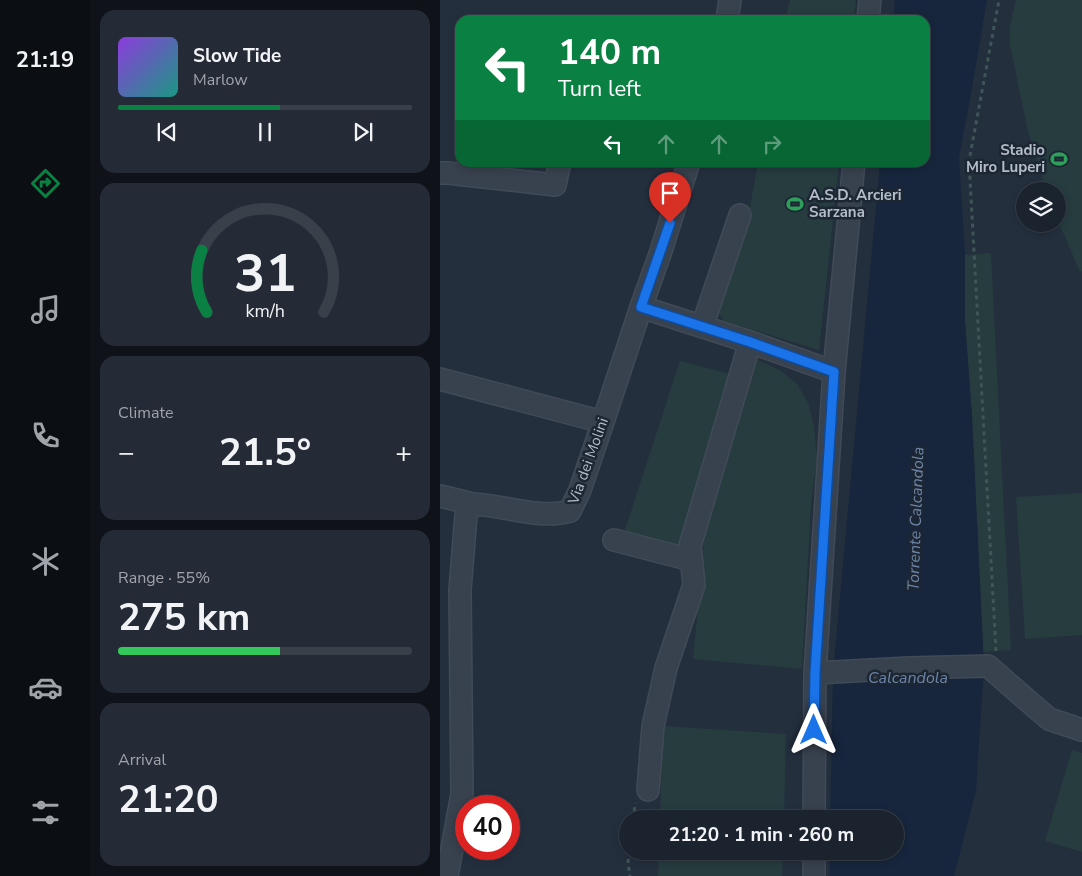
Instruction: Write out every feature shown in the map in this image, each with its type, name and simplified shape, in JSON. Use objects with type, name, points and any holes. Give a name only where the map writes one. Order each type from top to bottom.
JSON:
[{"type":"street","points":[[728,15],[730,0]]},
{"type":"street","points":[[868,15],[870,0]]},
{"type":"street","points":[[440,173],[447,172],[555,185],[559,167]]},
{"type":"street","name":"Via dei Molini","points":[[473,504],[552,514],[570,511],[580,490],[687,167]]},
{"type":"street","points":[[814,810],[815,673],[834,372],[854,167]]},
{"type":"street","points":[[702,327],[740,215]]},
{"type":"street","points":[[641,307],[750,342],[834,372]]},
{"type":"street","points":[[648,790],[653,726],[666,668],[694,584],[690,546],[750,342]]},
{"type":"street","points":[[440,379],[603,422]]},
{"type":"street","points":[[440,496],[473,504],[466,515],[460,590],[462,794],[447,876]]},
{"type":"street","points":[[614,540],[691,560]]},
{"type":"street","points":[[815,673],[988,666],[1049,718],[1082,730]]},
{"type":"street","points":[[814,860],[814,876]]},
{"type":"path","points":[[988,666],[997,662],[970,161],[999,0]]},
{"type":"path","points":[[628,860],[630,876]]},
{"type":"green space","points":[[790,0],[856,0],[854,15],[786,15]]},
{"type":"green space","name":"Stadio Miro Luperi","points":[[1016,0],[1082,0],[1082,271],[1080,272],[1063,232],[1066,232],[1066,182],[1043,182],[1027,127],[1010,45],[1010,25]]},
{"type":"green space","points":[[757,167],[839,167],[819,350],[724,321],[719,313],[717,305],[749,212]]},
{"type":"green space","points":[[991,253],[1011,650],[983,652],[972,417],[965,322],[965,255]]},
{"type":"green space","points":[[753,358],[780,370],[798,385],[809,405],[814,427],[817,458],[811,504],[802,669],[693,659],[708,499]]},
{"type":"green space","points":[[680,361],[735,375],[683,548],[622,539]]},
{"type":"green space","points":[[1082,493],[1082,635],[1025,639],[1016,497]]},
{"type":"green space","points":[[663,726],[786,734],[784,810],[660,810]]},
{"type":"green space","points":[[1072,750],[1082,753],[1082,852],[1045,841]]},
{"type":"green space","points":[[659,860],[783,860],[782,876],[658,876]]},
{"type":"water","name":"Calcandola","points":[[895,0],[987,0],[959,157],[965,255],[965,322],[972,417],[984,666],[976,791],[954,876],[830,876],[830,860],[904,860],[904,810],[830,810],[833,672],[880,167],[930,167],[930,15],[894,15]]},
{"type":"place","name":"Stadio Miro Luperi","points":[[1059,159]]},
{"type":"place","name":"A.S.D. Arcieri Sarzana","points":[[795,204]]},
{"type":"route","points":[[670,223],[641,307],[750,342],[834,372],[815,673],[814,730]]},
{"type":"water label","name":"Torrente Calcandola","points":[[915,519]]}]
